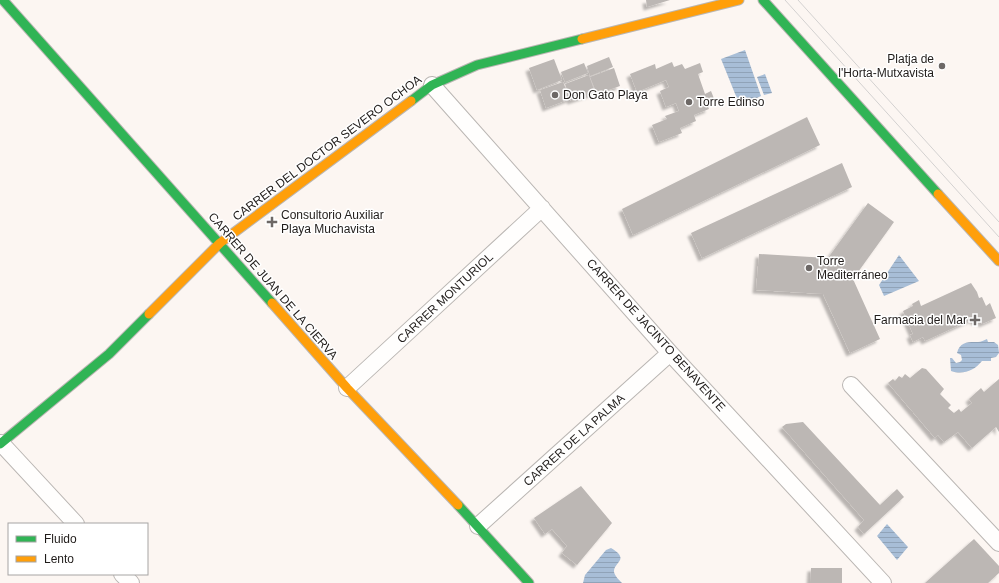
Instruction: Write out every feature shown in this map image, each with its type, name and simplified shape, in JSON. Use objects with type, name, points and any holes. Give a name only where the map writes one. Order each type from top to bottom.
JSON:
[{"type":"street","name":"CARRER DE JUAN DE LA CIERVA","points":[[4,0],[347,388],[478,526],[529,583]]},
{"type":"street","name":"CARRER DEL DOCTOR SEVERO OCHOA","points":[[0,443],[109,354],[220,243],[432,85],[477,65],[739,0]]},
{"type":"street","points":[[763,0],[999,261]]},
{"type":"street","name":"CARRER DE JACINTO BENAVENTE","points":[[432,85],[670,353],[882,583]]},
{"type":"street","name":"CARRER MONTURIOL","points":[[347,388],[542,208]]},
{"type":"street","name":"CARRER DE LA PALMA","points":[[478,526],[670,353]]},
{"type":"street","points":[[851,385],[999,543]]},
{"type":"street","points":[[0,443],[75,523]]},
{"type":"street","points":[[123,575],[131,583]]},
{"type":"water","points":[[745,50],[761,96],[740,106],[721,59]]},
{"type":"water","points":[[765,74],[772,93],[764,95],[757,77]]},
{"type":"water","points":[[899,255],[919,281],[884,296],[879,285]]},
{"type":"water","points":[[987,339],[988,342],[994,342],[998,345],[999,353],[996,357],[991,358],[991,361],[982,361],[972,370],[960,373],[951,371],[950,358],[952,358],[956,363],[962,360],[961,355],[957,353],[960,346],[965,343],[979,342]]},
{"type":"water","points":[[887,524],[908,547],[897,560],[877,536]]},
{"type":"water","points":[[611,548],[620,555],[620,561],[614,569],[614,572],[622,583],[583,583],[585,575],[606,550]]},
{"type":"building","points":[[646,0],[670,0],[647,7]]},
{"type":"building","points":[[609,57],[613,67],[590,76],[587,66]]},
{"type":"building","points":[[554,59],[562,80],[537,90],[529,68]]},
{"type":"building","name":"Torre Edinso","points":[[672,62],[674,67],[682,64],[685,69],[700,63],[703,72],[698,74],[705,94],[711,91],[715,101],[707,105],[709,109],[694,115],[696,121],[680,128],[682,133],[659,142],[652,125],[667,119],[665,116],[679,111],[676,103],[666,107],[660,91],[669,87],[666,80],[637,92],[630,74],[655,64],[656,69]]},
{"type":"building","points":[[584,63],[588,73],[565,82],[561,72]]},
{"type":"building","points":[[614,68],[620,86],[597,94],[590,77]]},
{"type":"building","points":[[589,75],[595,93],[571,101],[565,84]]},
{"type":"building","name":"Don Gato Playa","points":[[563,82],[570,99],[546,108],[540,90]]},
{"type":"building","points":[[807,117],[820,145],[633,235],[622,209]]},
{"type":"building","points":[[842,163],[852,187],[702,258],[691,233]]},
{"type":"building","name":"Torre Mediterráneo","points":[[868,203],[894,222],[853,279],[880,339],[850,353],[823,294],[756,290],[759,254],[828,258]]},
{"type":"building","points":[[971,283],[979,298],[982,297],[986,306],[990,303],[996,318],[982,324],[981,320],[975,322],[973,319],[925,341],[923,337],[913,342],[910,335],[913,334],[903,311],[913,306],[912,304],[919,300],[921,306]]},
{"type":"building","points":[[922,368],[926,369],[944,389],[940,394],[951,405],[948,408],[954,413],[959,409],[961,412],[972,403],[969,399],[981,388],[984,392],[999,379],[999,432],[996,427],[972,448],[958,432],[944,442],[938,435],[935,438],[888,383],[893,379],[895,381],[899,376],[902,378],[905,374],[910,378]]},
{"type":"building","points":[[803,422],[880,505],[897,489],[904,497],[864,534],[858,527],[864,520],[782,427],[786,424]]},
{"type":"building","points":[[581,486],[612,523],[577,565],[562,553],[567,546],[552,529],[545,534],[534,518]]},
{"type":"building","points":[[974,539],[999,566],[999,573],[988,583],[925,583]]},
{"type":"building","points":[[811,568],[842,568],[842,583],[810,583]]},
{"type":"tram line","points":[[785,0],[999,237]]},
{"type":"tram line","points":[[798,0],[999,222]]},
{"type":"traffic: fast","points":[[3,0],[272,303]]},
{"type":"traffic: fast","points":[[763,0],[938,194]]},
{"type":"traffic: fast","points":[[411,101],[432,85],[477,65],[582,39]]},
{"type":"traffic: fast","points":[[0,444],[109,354],[149,314]]},
{"type":"traffic: fast","points":[[458,505],[529,583]]},
{"type":"traffic: slow","points":[[582,39],[739,0]]},
{"type":"traffic: slow","points":[[149,314],[220,243],[411,101]]},
{"type":"traffic: slow","points":[[938,194],[999,261]]},
{"type":"traffic: slow","points":[[272,303],[347,388],[458,505]]},
{"type":"place","name":"Platja de l'Horta-Mutxavista","points":[[942,66]]},
{"type":"place","name":"Don Gato Playa","points":[[555,95]]},
{"type":"place","name":"Torre Edinso","points":[[689,102]]},
{"type":"place","name":"Consultorio Auxiliar Playa Muchavista","points":[[272,222]]},
{"type":"place","name":"Torre Mediterráneo","points":[[809,268]]},
{"type":"place","name":"Farmacia del Mar","points":[[975,320]]}]
